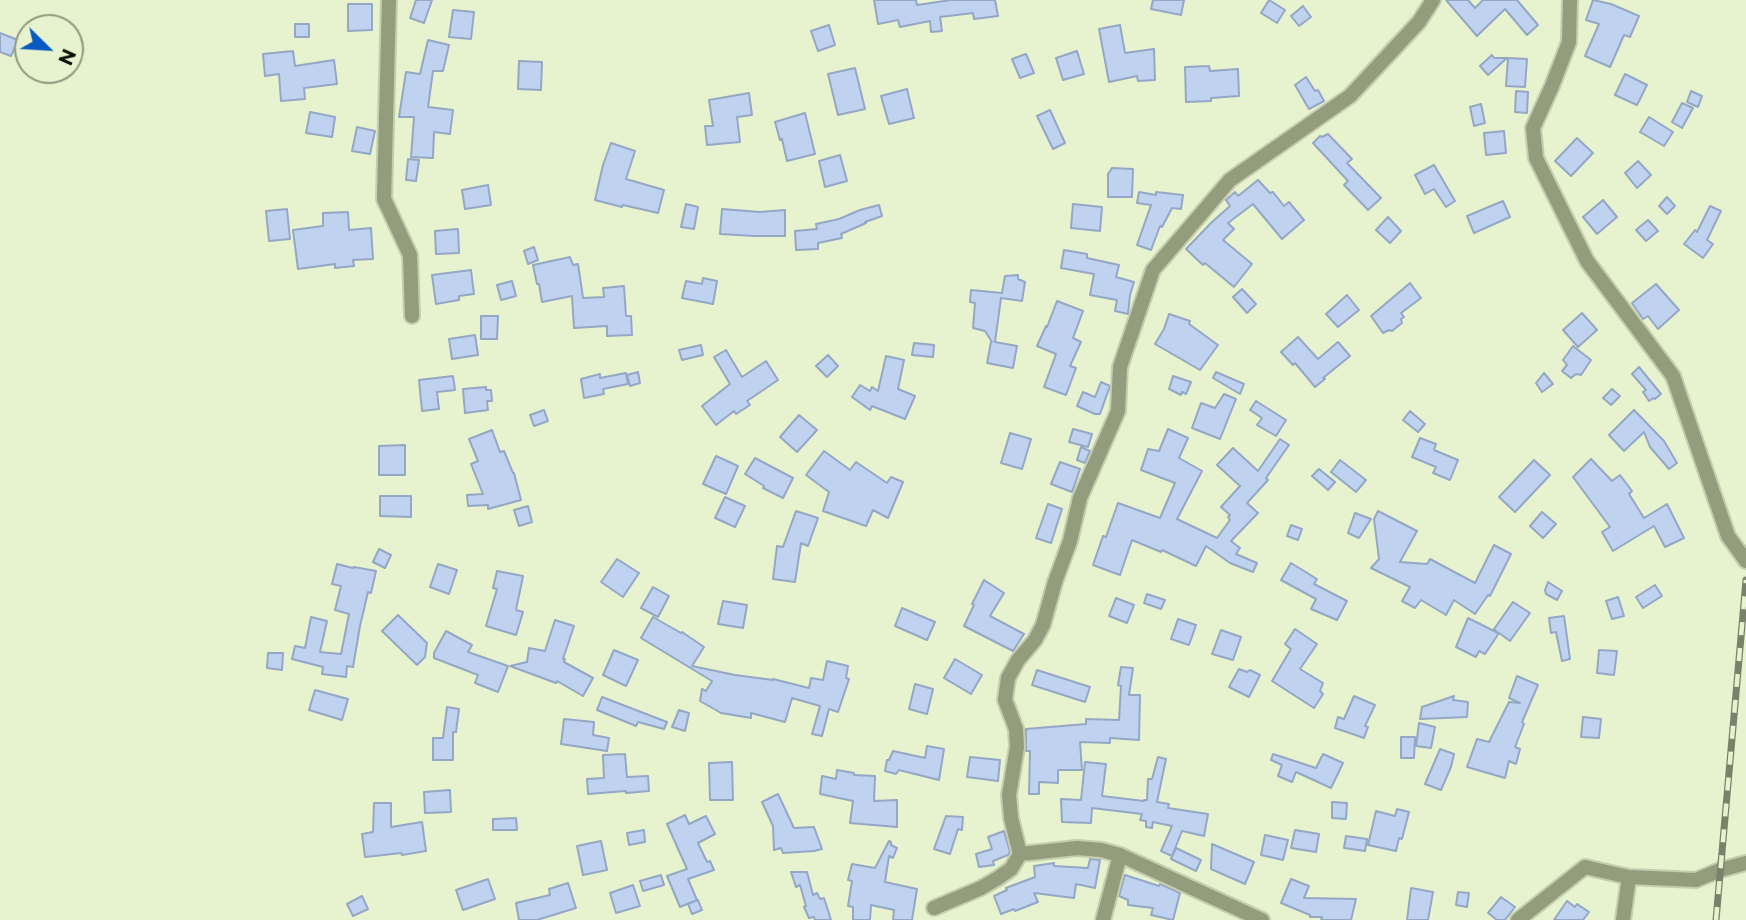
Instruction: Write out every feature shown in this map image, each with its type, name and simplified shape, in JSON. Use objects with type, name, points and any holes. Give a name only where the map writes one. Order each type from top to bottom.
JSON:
[{"type":"street","points":[[389,0],[384,200],[410,255],[412,316]]},
{"type":"street","points":[[934,908],[998,878],[1011,869],[1020,854],[1011,818],[1009,795],[1017,747],[1016,729],[1006,700],[1008,678],[1043,625],[1070,541],[1080,498],[1118,411],[1120,367],[1153,270],[1230,180],[1350,96],[1419,22],[1433,0]]},
{"type":"street","points":[[1570,0],[1569,42],[1533,128],[1536,158],[1587,261],[1673,376],[1728,536],[1746,561]]},
{"type":"street","points":[[1020,854],[1077,848],[1120,855],[1262,920]]},
{"type":"street","points":[[1103,920],[1120,855]]},
{"type":"street","points":[[1518,920],[1585,867],[1629,877],[1696,880],[1746,863]]},
{"type":"street","points":[[1623,920],[1629,877]]},
{"type":"building","points":[[416,0],[432,0],[424,23],[410,18]]},
{"type":"building","points":[[874,0],[916,0],[917,5],[951,0],[995,0],[998,16],[974,19],[973,13],[940,17],[942,31],[931,32],[930,21],[900,27],[898,20],[878,24]]},
{"type":"building","points":[[1153,0],[1184,0],[1181,15],[1151,9]]},
{"type":"building","points":[[1269,0],[1285,10],[1277,23],[1261,13]]},
{"type":"building","points":[[1446,0],[1468,0],[1475,8],[1483,0],[1517,0],[1538,25],[1527,35],[1505,9],[1477,36]]},
{"type":"building","points":[[1593,0],[1611,4],[1639,16],[1630,37],[1624,35],[1610,67],[1585,56],[1599,24],[1586,20]]},
{"type":"building","points":[[348,4],[372,4],[372,30],[348,31]]},
{"type":"building","points":[[1303,6],[1311,17],[1299,26],[1291,16]]},
{"type":"building","points":[[453,10],[474,12],[471,39],[449,37]]},
{"type":"building","points":[[295,24],[309,24],[309,37],[295,37]]},
{"type":"building","points":[[829,25],[835,45],[818,51],[811,31]]},
{"type":"building","points":[[1120,25],[1125,53],[1154,49],[1155,80],[1138,81],[1137,76],[1109,82],[1099,29]]},
{"type":"building","points":[[0,33],[14,38],[11,56],[0,52]]},
{"type":"building","points":[[428,40],[449,45],[443,71],[433,71],[428,107],[453,110],[450,134],[434,132],[433,158],[411,157],[414,117],[399,117],[406,72],[420,74]]},
{"type":"building","points":[[293,51],[295,66],[334,60],[337,84],[304,88],[305,99],[281,101],[279,74],[265,76],[263,54]]},
{"type":"building","points":[[1077,51],[1084,74],[1063,80],[1056,58]]},
{"type":"building","points":[[1026,54],[1034,73],[1020,78],[1012,59]]},
{"type":"building","points":[[1492,55],[1494,58],[1507,58],[1488,75],[1480,66]]},
{"type":"building","points":[[1508,58],[1527,59],[1525,87],[1506,86]]},
{"type":"building","points":[[519,61],[542,62],[541,90],[518,89]]},
{"type":"building","points":[[1209,66],[1210,71],[1238,69],[1239,96],[1186,102],[1185,67]]},
{"type":"building","points":[[855,68],[865,109],[838,115],[828,74]]},
{"type":"building","points":[[1625,74],[1647,85],[1637,105],[1615,95]]},
{"type":"building","points":[[1306,77],[1324,101],[1309,109],[1295,85]]},
{"type":"building","points":[[907,89],[914,118],[889,124],[881,96]]},
{"type":"building","points":[[1516,91],[1528,92],[1527,113],[1515,112]]},
{"type":"building","points":[[1691,91],[1702,96],[1698,107],[1687,102]]},
{"type":"building","points":[[749,93],[752,115],[737,117],[740,142],[707,145],[705,126],[713,126],[709,100]]},
{"type":"building","points":[[1682,103],[1693,108],[1682,128],[1672,122]]},
{"type":"building","points":[[1481,104],[1485,123],[1474,126],[1470,107]]},
{"type":"building","points":[[1050,110],[1065,143],[1053,149],[1037,116]]},
{"type":"building","points":[[310,112],[335,117],[332,137],[306,133]]},
{"type":"building","points":[[805,113],[815,154],[787,161],[775,122]]},
{"type":"building","points":[[1649,117],[1673,132],[1664,146],[1640,132]]},
{"type":"building","points":[[357,127],[375,131],[370,154],[352,151]]},
{"type":"building","points":[[1504,131],[1506,153],[1486,155],[1484,133]]},
{"type":"building","points":[[1328,134],[1352,159],[1347,163],[1381,198],[1368,210],[1344,185],[1348,181],[1313,143],[1320,136]]},
{"type":"building","points":[[1577,138],[1593,153],[1571,176],[1555,161]]},
{"type":"building","points":[[611,143],[635,151],[626,179],[664,190],[658,213],[595,200]]},
{"type":"building","points":[[840,155],[847,181],[825,187],[819,161]]},
{"type":"building","points":[[408,159],[419,160],[416,181],[406,180]]},
{"type":"building","points":[[1638,161],[1651,175],[1637,188],[1625,173]]},
{"type":"building","points":[[1434,165],[1455,201],[1446,207],[1434,189],[1425,194],[1415,175]]},
{"type":"building","points":[[1112,168],[1133,169],[1132,197],[1108,197],[1108,174]]},
{"type":"building","points":[[1258,180],[1270,193],[1273,192],[1284,206],[1289,202],[1304,220],[1282,239],[1253,204],[1228,223],[1234,229],[1223,240],[1252,264],[1234,287],[1186,249],[1230,206],[1226,200],[1235,192],[1238,196]]},
{"type":"building","points":[[488,185],[491,205],[465,209],[462,190]]},
{"type":"building","points":[[1139,192],[1183,195],[1181,209],[1172,208],[1162,227],[1160,226],[1151,250],[1137,245],[1151,205],[1137,203]]},
{"type":"building","points":[[1667,197],[1675,206],[1667,214],[1659,206]]},
{"type":"building","points":[[1603,200],[1617,217],[1597,234],[1583,217]]},
{"type":"building","points":[[1503,201],[1510,217],[1474,233],[1467,216]]},
{"type":"building","points":[[686,204],[698,207],[694,229],[681,227]]},
{"type":"building","points":[[1073,204],[1102,207],[1100,231],[1071,228]]},
{"type":"building","points":[[879,205],[882,216],[841,234],[842,238],[818,243],[818,249],[796,250],[795,231],[817,229],[816,224]]},
{"type":"building","points":[[1710,206],[1721,211],[1707,240],[1713,244],[1703,258],[1684,244],[1695,230],[1697,232]]},
{"type":"building","points":[[287,209],[290,239],[269,241],[266,211]]},
{"type":"building","points":[[722,209],[760,212],[785,210],[785,236],[720,234]]},
{"type":"building","points":[[348,212],[349,230],[371,228],[373,259],[353,260],[354,266],[335,268],[335,264],[298,269],[293,230],[323,226],[323,213]]},
{"type":"building","points":[[1388,217],[1401,231],[1390,243],[1376,230]]},
{"type":"building","points":[[1648,220],[1658,231],[1646,241],[1636,230]]},
{"type":"building","points":[[458,229],[459,253],[436,254],[435,231]]},
{"type":"building","points":[[534,247],[538,260],[528,264],[524,251]]},
{"type":"building","points":[[1064,250],[1087,254],[1087,258],[1119,265],[1116,277],[1134,282],[1128,314],[1115,311],[1117,300],[1090,295],[1094,274],[1061,268]]},
{"type":"building","points":[[570,257],[573,265],[578,264],[583,298],[604,297],[603,288],[624,286],[626,316],[631,316],[632,335],[607,336],[607,326],[574,328],[572,296],[542,302],[533,265]]},
{"type":"building","points":[[471,270],[474,294],[436,304],[432,275]]},
{"type":"building","points":[[1018,275],[1018,279],[1025,282],[1022,301],[1001,298],[995,342],[1017,346],[1013,368],[987,363],[992,342],[985,331],[973,328],[975,303],[970,302],[971,290],[1002,293],[1005,276]]},
{"type":"building","points":[[703,278],[717,281],[713,304],[682,298],[686,281],[702,284]]},
{"type":"building","points":[[512,281],[516,296],[501,300],[497,285]]},
{"type":"building","points":[[1410,283],[1421,298],[1401,313],[1404,317],[1401,319],[1402,323],[1392,331],[1383,333],[1371,316]]},
{"type":"building","points":[[1656,284],[1679,310],[1658,329],[1648,316],[1643,319],[1632,303]]},
{"type":"building","points":[[1242,289],[1256,304],[1247,313],[1233,297]]},
{"type":"building","points":[[1347,295],[1359,310],[1338,327],[1326,314]]},
{"type":"building","points":[[1057,301],[1083,311],[1073,338],[1081,342],[1070,366],[1076,368],[1066,395],[1044,387],[1056,354],[1037,346]]},
{"type":"building","points":[[1582,313],[1597,330],[1578,347],[1563,330]]},
{"type":"building","points":[[1169,314],[1190,321],[1189,324],[1218,345],[1200,370],[1155,344]]},
{"type":"building","points":[[481,316],[498,316],[497,339],[481,339]]},
{"type":"building","points":[[475,335],[478,355],[452,359],[449,339]]},
{"type":"building","points":[[1298,337],[1318,359],[1338,342],[1350,356],[1315,387],[1295,363],[1293,365],[1281,352]]},
{"type":"building","points":[[914,343],[934,345],[933,357],[912,355]]},
{"type":"building","points":[[701,345],[703,355],[682,360],[679,350]]},
{"type":"building","points":[[1573,346],[1591,360],[1581,375],[1576,374],[1571,378],[1562,371],[1567,365],[1563,360]]},
{"type":"building","points":[[726,350],[742,377],[766,361],[778,380],[747,401],[750,405],[736,414],[734,411],[716,425],[702,406],[730,384],[714,357]]},
{"type":"building","points":[[828,355],[838,366],[827,377],[816,366]]},
{"type":"building","points":[[886,356],[904,360],[898,389],[915,396],[905,419],[872,406],[870,410],[852,397],[860,385],[870,391],[872,387],[878,391]]},
{"type":"building","points":[[1639,367],[1661,394],[1655,399],[1649,401],[1643,392],[1646,390],[1632,374]]},
{"type":"building","points":[[638,372],[640,383],[630,386],[627,375]]},
{"type":"building","points":[[1216,372],[1244,384],[1240,394],[1213,378]]},
{"type":"building","points":[[626,373],[628,384],[603,389],[604,394],[584,398],[581,379],[600,374],[600,378]]},
{"type":"building","points":[[1544,373],[1553,384],[1542,392],[1536,383]]},
{"type":"building","points":[[453,376],[455,390],[437,392],[439,409],[422,411],[419,380]]},
{"type":"building","points":[[1173,376],[1191,382],[1186,394],[1182,392],[1181,395],[1169,389]]},
{"type":"building","points":[[1101,382],[1110,386],[1100,414],[1077,406],[1083,392],[1095,397]]},
{"type":"building","points":[[486,387],[486,390],[491,390],[492,401],[487,401],[488,410],[465,413],[463,389]]},
{"type":"building","points":[[1612,389],[1620,396],[1611,405],[1603,398]]},
{"type":"building","points":[[1224,394],[1236,399],[1220,439],[1192,428],[1201,403],[1215,408]]},
{"type":"building","points":[[1256,401],[1286,420],[1276,436],[1257,425],[1262,418],[1250,410]]},
{"type":"building","points":[[544,410],[548,421],[534,426],[530,415]]},
{"type":"building","points":[[1634,410],[1664,441],[1677,463],[1669,469],[1650,447],[1644,432],[1624,451],[1609,435]]},
{"type":"building","points":[[1410,411],[1425,424],[1418,432],[1403,420]]},
{"type":"building","points":[[799,415],[817,430],[797,452],[780,437]]},
{"type":"building","points":[[1073,429],[1092,434],[1088,447],[1069,442]]},
{"type":"building","points":[[1168,429],[1188,438],[1179,458],[1202,471],[1177,519],[1217,538],[1230,520],[1230,515],[1221,507],[1240,486],[1217,465],[1233,448],[1258,471],[1280,439],[1289,445],[1266,478],[1268,480],[1247,503],[1258,513],[1231,541],[1240,548],[1236,554],[1257,563],[1253,572],[1230,563],[1206,546],[1196,566],[1132,540],[1120,575],[1093,565],[1118,503],[1160,518],[1175,483],[1141,470],[1148,449],[1159,451]]},
{"type":"building","points":[[492,430],[500,452],[504,451],[514,473],[521,500],[488,509],[488,505],[468,506],[467,495],[483,494],[471,464],[478,461],[469,439]]},
{"type":"building","points":[[1010,433],[1031,439],[1022,469],[1001,463]]},
{"type":"building","points":[[1420,438],[1436,444],[1434,450],[1458,460],[1450,480],[1433,473],[1436,467],[1412,457]]},
{"type":"building","points":[[405,445],[405,475],[379,475],[379,446]]},
{"type":"building","points":[[1081,447],[1090,451],[1085,463],[1077,460]]},
{"type":"building","points":[[824,451],[850,470],[856,462],[887,483],[891,477],[903,482],[888,518],[873,510],[866,526],[823,511],[829,492],[806,475]]},
{"type":"building","points":[[716,456],[738,466],[726,494],[703,484]]},
{"type":"building","points":[[755,458],[793,478],[783,498],[763,488],[764,486],[745,474]]},
{"type":"building","points":[[1591,459],[1612,481],[1620,475],[1632,491],[1629,494],[1644,518],[1667,504],[1684,538],[1665,547],[1654,526],[1613,551],[1602,532],[1610,527],[1573,477]]},
{"type":"building","points":[[1340,460],[1366,480],[1356,492],[1331,472]]},
{"type":"building","points":[[1534,460],[1550,475],[1515,512],[1499,497]]},
{"type":"building","points":[[1060,462],[1080,469],[1072,492],[1051,484]]},
{"type":"building","points":[[1319,469],[1335,482],[1328,490],[1312,476]]},
{"type":"building","points":[[380,496],[411,496],[411,517],[380,516]]},
{"type":"building","points":[[725,497],[745,506],[735,527],[715,518]]},
{"type":"building","points":[[1048,504],[1062,509],[1051,543],[1036,538]]},
{"type":"building","points":[[528,506],[532,522],[519,526],[514,510]]},
{"type":"building","points":[[796,511],[818,518],[808,546],[801,543],[795,582],[773,579],[777,546],[783,547]]},
{"type":"building","points":[[1378,511],[1417,531],[1400,562],[1427,564],[1430,559],[1475,583],[1494,545],[1511,554],[1490,596],[1488,595],[1475,614],[1454,600],[1446,615],[1421,600],[1415,608],[1402,601],[1410,587],[1371,568],[1379,559],[1374,519]]},
{"type":"building","points":[[1542,512],[1556,524],[1543,538],[1530,526]]},
{"type":"building","points":[[1355,513],[1371,519],[1359,538],[1348,533]]},
{"type":"building","points":[[1291,525],[1302,529],[1298,540],[1287,536]]},
{"type":"building","points":[[379,549],[391,555],[385,568],[373,562]]},
{"type":"building","points":[[617,559],[639,573],[623,597],[601,582]]},
{"type":"building","points":[[1291,563],[1317,579],[1314,584],[1347,601],[1337,620],[1311,609],[1316,599],[1281,580]]},
{"type":"building","points":[[337,564],[376,571],[371,593],[368,592],[353,667],[347,666],[346,677],[322,674],[323,667],[292,659],[295,646],[305,648],[311,617],[327,621],[320,652],[341,654],[349,614],[335,610],[341,586],[332,584]]},
{"type":"building","points":[[438,564],[457,570],[449,594],[430,587]]},
{"type":"building","points":[[497,571],[523,576],[516,610],[523,612],[516,635],[486,626],[497,589],[493,588]]},
{"type":"building","points":[[984,580],[1004,593],[990,616],[1024,634],[1013,651],[964,626]]},
{"type":"building","points":[[1548,582],[1562,591],[1557,600],[1546,594]]},
{"type":"building","points":[[1655,585],[1662,596],[1643,608],[1636,597]]},
{"type":"building","points":[[653,587],[669,596],[658,617],[641,608]]},
{"type":"building","points":[[1147,594],[1165,600],[1161,609],[1144,603]]},
{"type":"building","points":[[1618,597],[1624,616],[1612,619],[1606,601]]},
{"type":"building","points":[[1116,598],[1134,605],[1127,623],[1109,616]]},
{"type":"building","points":[[723,601],[747,605],[743,628],[718,624]]},
{"type":"building","points":[[1513,602],[1530,613],[1510,641],[1499,633],[1485,654],[1479,651],[1476,657],[1456,647],[1468,618],[1498,633],[1494,629]]},
{"type":"building","points":[[902,608],[935,622],[927,640],[895,626]]},
{"type":"building","points":[[398,615],[427,643],[425,657],[417,665],[382,631]]},
{"type":"building","points":[[1564,616],[1570,659],[1562,661],[1556,632],[1551,633],[1549,618]]},
{"type":"building","points":[[653,617],[704,647],[692,666],[773,679],[809,688],[811,678],[823,680],[827,661],[848,666],[846,678],[849,679],[838,712],[829,709],[822,736],[812,734],[820,706],[792,698],[785,722],[751,713],[751,718],[721,713],[700,701],[702,689],[706,691],[712,681],[641,638]]},
{"type":"building","points":[[1178,619],[1196,625],[1189,645],[1171,639]]},
{"type":"building","points":[[555,620],[574,626],[563,659],[593,678],[583,696],[557,681],[556,683],[510,666],[527,662],[529,648],[545,651]]},
{"type":"building","points":[[1295,629],[1317,644],[1300,669],[1323,683],[1320,691],[1323,694],[1314,708],[1272,681],[1291,649],[1285,644]]},
{"type":"building","points":[[1221,630],[1241,637],[1233,660],[1212,654]]},
{"type":"building","points":[[446,631],[472,645],[468,652],[508,666],[498,692],[475,683],[478,675],[434,658]]},
{"type":"building","points":[[614,650],[638,660],[626,686],[603,675]]},
{"type":"building","points":[[1599,650],[1617,651],[1614,675],[1597,673]]},
{"type":"building","points":[[268,653],[283,653],[282,670],[267,668]]},
{"type":"building","points":[[955,659],[982,675],[971,694],[944,678]]},
{"type":"building","points":[[1121,667],[1133,668],[1129,695],[1140,695],[1139,740],[1110,738],[1110,743],[1080,742],[1082,770],[1058,770],[1058,783],[1039,782],[1039,794],[1029,794],[1030,751],[1026,751],[1026,729],[1086,724],[1086,719],[1119,720],[1121,686],[1118,685]]},
{"type":"building","points":[[1239,669],[1260,675],[1249,697],[1229,687]]},
{"type":"building","points":[[1037,670],[1090,687],[1085,702],[1032,685]]},
{"type":"building","points":[[1517,676],[1538,685],[1522,722],[1524,724],[1515,747],[1520,749],[1516,764],[1509,761],[1505,778],[1467,767],[1477,739],[1489,742],[1509,702],[1520,703],[1509,698]]},
{"type":"building","points":[[915,684],[933,689],[927,714],[909,709]]},
{"type":"building","points":[[315,690],[348,699],[342,720],[309,710]]},
{"type":"building","points":[[1354,696],[1375,705],[1365,726],[1368,727],[1364,738],[1335,728],[1338,717],[1344,719]]},
{"type":"building","points":[[1454,696],[1453,700],[1468,702],[1467,717],[1420,719],[1422,707]]},
{"type":"building","points":[[602,697],[667,722],[664,729],[638,722],[636,726],[597,710]]},
{"type":"building","points":[[447,707],[459,709],[456,732],[453,732],[453,760],[433,760],[433,738],[443,738]]},
{"type":"building","points":[[679,710],[689,713],[685,731],[672,727]]},
{"type":"building","points":[[1583,717],[1601,719],[1599,738],[1581,737]]},
{"type":"building","points":[[564,719],[594,722],[593,735],[609,738],[607,751],[561,744]]},
{"type":"building","points":[[1419,723],[1435,727],[1431,748],[1416,746]]},
{"type":"building","points":[[1401,737],[1415,737],[1414,758],[1401,758]]},
{"type":"building","points":[[927,746],[944,749],[939,780],[899,770],[896,774],[885,771],[887,760],[893,751],[925,758]]},
{"type":"building","points":[[1440,749],[1454,754],[1441,790],[1425,784]]},
{"type":"building","points":[[625,754],[627,777],[648,776],[649,791],[588,794],[587,779],[604,778],[603,755]]},
{"type":"building","points":[[1273,754],[1316,768],[1323,754],[1343,763],[1331,788],[1296,772],[1292,782],[1278,776],[1282,765],[1271,760]]},
{"type":"building","points":[[970,757],[1000,760],[998,781],[967,777]]},
{"type":"building","points":[[1158,757],[1166,759],[1157,802],[1169,804],[1168,808],[1208,814],[1204,836],[1182,831],[1172,856],[1161,851],[1172,826],[1153,822],[1152,828],[1146,827],[1146,821],[1140,820],[1142,814],[1092,808],[1091,823],[1062,822],[1061,799],[1081,800],[1085,762],[1106,764],[1102,796],[1144,801],[1147,800],[1148,779],[1152,779]]},
{"type":"building","points":[[732,762],[733,800],[710,800],[709,763]]},
{"type":"building","points":[[837,770],[854,775],[875,776],[874,801],[897,800],[897,827],[850,823],[853,801],[820,794],[822,776],[836,779]]},
{"type":"building","points":[[450,790],[451,812],[425,813],[424,792]]},
{"type":"building","points":[[778,794],[794,828],[814,827],[822,849],[783,853],[781,848],[774,850],[773,826],[762,802]]},
{"type":"building","points":[[1332,802],[1347,803],[1346,819],[1332,818]]},
{"type":"building","points":[[374,803],[391,803],[391,827],[422,822],[426,851],[365,857],[362,834],[373,832]]},
{"type":"building","points":[[1397,809],[1409,812],[1396,851],[1368,845],[1376,811],[1395,816]]},
{"type":"building","points":[[685,815],[689,824],[706,816],[715,834],[698,843],[714,870],[688,879],[697,900],[680,907],[667,876],[687,869],[667,824]]},
{"type":"building","points":[[946,816],[963,817],[962,830],[958,829],[950,854],[934,849]]},
{"type":"building","points":[[516,818],[517,830],[493,830],[493,819]]},
{"type":"building","points":[[644,830],[645,842],[629,845],[627,833]]},
{"type":"building","points":[[1295,830],[1319,834],[1316,852],[1291,848]]},
{"type":"building","points":[[1004,831],[1010,852],[1008,855],[993,861],[994,865],[979,867],[976,854],[992,849],[988,837]]},
{"type":"building","points":[[1265,835],[1288,840],[1283,860],[1261,855]]},
{"type":"building","points":[[1346,836],[1367,839],[1365,851],[1344,848]]},
{"type":"building","points":[[601,841],[607,870],[583,875],[577,846]]},
{"type":"building","points":[[889,841],[897,848],[893,858],[889,856],[885,882],[917,889],[912,920],[893,920],[894,910],[871,905],[870,920],[853,920],[853,907],[848,906],[852,881],[848,880],[852,864],[875,868]]},
{"type":"building","points":[[1212,844],[1254,862],[1245,884],[1211,869]]},
{"type":"building","points":[[1176,848],[1201,860],[1196,871],[1171,859]]},
{"type":"building","points":[[1090,859],[1100,860],[1095,888],[1076,884],[1074,898],[1034,893],[1038,902],[1001,914],[994,896],[1007,890],[1006,888],[1035,877],[1034,866],[1054,863],[1054,866],[1088,868]]},
{"type":"building","points":[[791,872],[807,872],[813,895],[817,893],[820,899],[824,898],[831,920],[809,918],[800,885],[796,887]]},
{"type":"building","points":[[661,875],[664,885],[643,891],[640,881]]},
{"type":"building","points":[[1125,875],[1159,886],[1160,884],[1180,893],[1173,920],[1151,915],[1153,908],[1128,905],[1128,900],[1119,896]]},
{"type":"building","points":[[488,879],[495,899],[463,910],[456,890]]},
{"type":"building","points":[[1291,879],[1309,886],[1304,898],[1356,899],[1351,920],[1321,920],[1322,917],[1310,917],[1281,903]]},
{"type":"building","points":[[568,883],[576,908],[537,920],[519,920],[516,903],[550,895],[549,889]]},
{"type":"building","points":[[633,885],[640,906],[616,913],[610,893]]},
{"type":"building","points":[[1411,888],[1433,892],[1428,920],[1407,920]]},
{"type":"building","points":[[1458,892],[1469,893],[1467,907],[1456,905]]},
{"type":"building","points":[[362,896],[368,909],[353,916],[347,904]]},
{"type":"building","points":[[1501,897],[1515,907],[1505,920],[1497,920],[1488,913]]},
{"type":"building","points":[[698,900],[702,910],[692,914],[688,904]]},
{"type":"building","points":[[1567,901],[1589,912],[1583,920],[1554,920]]},
{"type":"railway","points":[[1716,920],[1746,580]]}]
